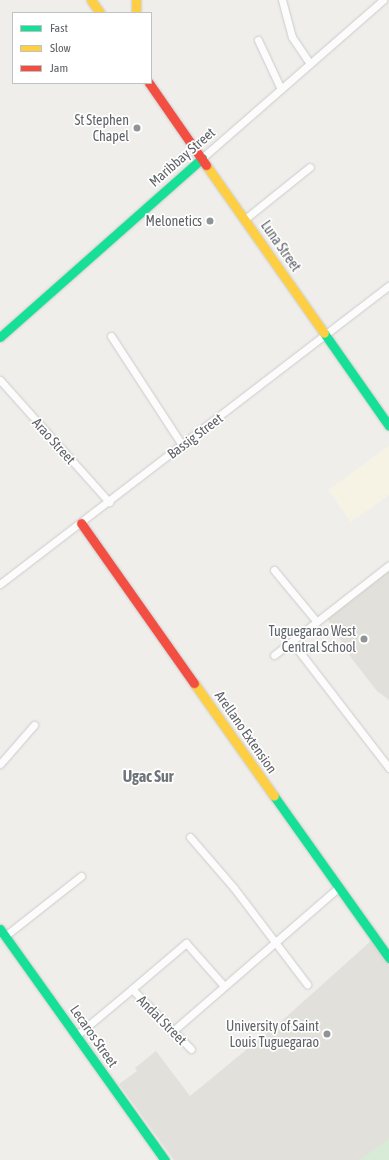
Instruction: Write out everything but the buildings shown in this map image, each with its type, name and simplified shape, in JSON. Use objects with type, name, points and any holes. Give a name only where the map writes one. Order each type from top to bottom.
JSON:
[{"type":"street","points":[[91,0],[99,12]]},
{"type":"street","points":[[136,0],[136,12]]},
{"type":"street","points":[[282,0],[292,37],[310,64]]},
{"type":"street","name":"Maribbay Street","points":[[0,337],[383,0]]},
{"type":"street","points":[[258,40],[281,89]]},
{"type":"street","name":"Luna Street","points":[[150,84],[389,426]]},
{"type":"street","points":[[245,219],[310,167]]},
{"type":"street","name":"Bassig Street","points":[[0,584],[389,286]]},
{"type":"street","points":[[111,336],[182,445]]},
{"type":"street","name":"Arao Street","points":[[0,380],[109,502]]},
{"type":"street","name":"Arellano Extension","points":[[81,523],[389,958]]},
{"type":"street","points":[[274,655],[389,565]]},
{"type":"street","points":[[274,570],[317,622]]},
{"type":"street","points":[[292,642],[389,768]]},
{"type":"street","points":[[0,764],[34,725]]},
{"type":"street","points":[[190,837],[234,888],[307,984]]},
{"type":"street","points":[[3,933],[82,876]]},
{"type":"street","points":[[174,1030],[339,887]]},
{"type":"street","name":"Lecaros Street","points":[[3,933],[165,1160]]},
{"type":"street","points":[[132,989],[186,943],[224,986]]},
{"type":"street","name":"Andal Street","points":[[76,1035],[132,989],[174,1030],[191,1050]]},
{"type":"shaded area","points":[[389,446],[389,495],[351,522],[328,490]]},
{"type":"shaded area","name":"Tuguegarao West Central School","points":[[389,567],[389,700],[377,691],[352,659],[327,618]]},
{"type":"shaded area","name":"University of Saint Louis Tuguegarao","points":[[372,940],[389,965],[389,1160],[174,1160],[119,1084],[137,1071],[135,1068],[156,1051],[190,1096],[286,1017]]},
{"type":"green space","points":[[389,1139],[389,1160],[360,1160]]},
{"type":"traffic: fast","points":[[0,337],[202,158]]},
{"type":"traffic: fast","points":[[324,333],[389,426]]},
{"type":"traffic: fast","points":[[274,796],[389,958]]},
{"type":"traffic: fast","points":[[0,929],[165,1160]]},
{"type":"traffic: slow","points":[[91,0],[99,12]]},
{"type":"traffic: slow","points":[[136,0],[136,12]]},
{"type":"traffic: slow","points":[[206,165],[324,333]]},
{"type":"traffic: slow","points":[[194,683],[274,796]]},
{"type":"traffic: jam","points":[[150,84],[206,165]]},
{"type":"traffic: jam","points":[[81,523],[194,683]]},
{"type":"place","name":"St Stephen Chapel","points":[[137,128]]},
{"type":"place","name":"Melonetics","points":[[210,221]]},
{"type":"place","name":"Tuguegarao West Central School","points":[[364,639]]},
{"type":"place","name":"University of Saint Louis Tuguegarao","points":[[327,1034]]},
{"type":"district","name":"Ugac Sur","points":[[148,776]]}]
